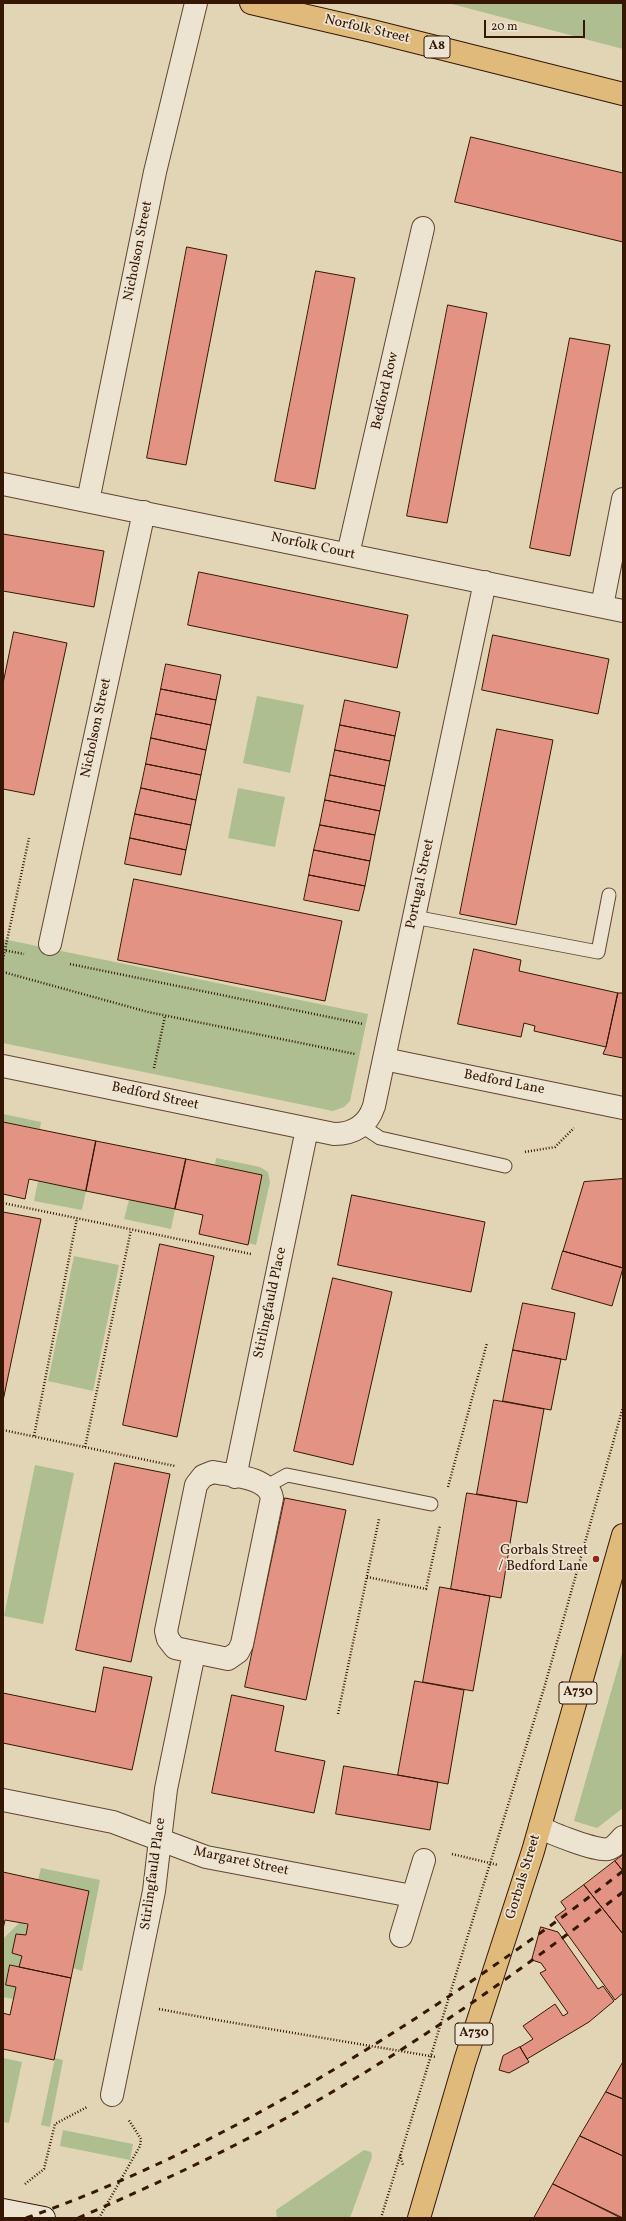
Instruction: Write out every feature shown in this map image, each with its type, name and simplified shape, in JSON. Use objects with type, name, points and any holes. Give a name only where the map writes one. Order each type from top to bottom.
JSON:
[{"type":"main road","name":"Norfolk Street","points":[[251,3],[372,31],[623,94]]},
{"type":"main road","name":"Gorbals Street","points":[[418,2218],[465,2061],[540,1827],[623,1535]]},
{"type":"street","name":"Nicholson Street","points":[[88,501],[155,172],[196,3]]},
{"type":"street","name":"Bedford Row","points":[[348,554],[423,228]]},
{"type":"street","name":"Norfolk Court","points":[[3,484],[623,611]]},
{"type":"street","points":[[602,606],[623,499]]},
{"type":"street","name":"Nicholson Street","points":[[50,944],[144,512]]},
{"type":"street","name":"Portugal Street","points":[[362,1126],[371,1114],[374,1106],[485,582]]},
{"type":"street","name":"Bedford Lane","points":[[384,1059],[601,1102],[623,1108]]},
{"type":"street","name":"Bedford Street","points":[[3,1066],[306,1129]]},
{"type":"street","points":[[306,1129],[342,1134],[362,1126]]},
{"type":"street","name":"Stirlingfauld Place","points":[[235,1477],[306,1129]]},
{"type":"street","points":[[213,1472],[258,1481],[266,1486],[271,1493],[271,1502],[241,1649],[236,1655],[228,1659],[179,1650],[172,1646],[166,1631],[196,1485],[200,1478],[213,1472]]},
{"type":"street","name":"Stirlingfauld Place","points":[[112,2095],[154,1891],[166,1789],[194,1653]]},
{"type":"street","name":"Margaret Street","points":[[3,1800],[112,1822],[206,1857],[412,1896]]},
{"type":"street","points":[[540,1827],[550,1833],[604,1849],[613,1846],[623,1837]]},
{"type":"street","points":[[401,1936],[424,1860]]},
{"type":"street","points":[[3,2210],[44,2218]]},
{"type":"lane","points":[[414,917],[598,952],[609,895]]},
{"type":"lane","points":[[362,1126],[380,1138],[505,1166]]},
{"type":"lane","points":[[266,1486],[287,1475],[431,1504]]},
{"type":"path","points":[[3,959],[29,838]]},
{"type":"path","points":[[4,950],[26,954]]},
{"type":"path","points":[[63,962],[390,1030]]},
{"type":"path","points":[[3,972],[165,1016],[384,1059]]},
{"type":"path","points":[[148,1096],[165,1016]]},
{"type":"path","points":[[505,1166],[521,1153],[555,1147],[601,1102]]},
{"type":"path","points":[[3,1203],[279,1260]]},
{"type":"path","points":[[34,1436],[77,1218]]},
{"type":"path","points":[[85,1447],[131,1230]]},
{"type":"path","points":[[381,2218],[545,1685],[623,1408]]},
{"type":"path","points":[[3,1430],[182,1467],[200,1478]]},
{"type":"path","points":[[338,1714],[384,1495]]},
{"type":"path","points":[[424,1860],[444,1851],[490,1863],[525,1875]]},
{"type":"path","points":[[131,2003],[217,2020],[465,2061]]},
{"type":"path","points":[[20,2188],[44,2169],[55,2124],[112,2095],[141,2139],[140,2146],[99,2218]]},
{"type":"green space","points":[[448,3],[623,3],[623,49]]},
{"type":"green space","points":[[257,696],[304,705],[290,773],[243,763]]},
{"type":"green space","points":[[238,788],[285,797],[275,847],[228,838]]},
{"type":"green space","points":[[3,939],[368,1014],[350,1101],[344,1107],[333,1111],[3,1043]]},
{"type":"green space","points":[[3,1114],[41,1122],[40,1129],[3,1122]]},
{"type":"green space","points":[[216,1158],[260,1167],[268,1172],[270,1182],[256,1245],[248,1243],[262,1175],[215,1165]]},
{"type":"green space","points":[[38,1181],[86,1191],[82,1210],[34,1201]]},
{"type":"green space","points":[[129,1200],[175,1209],[171,1229],[124,1219]]},
{"type":"green space","points":[[74,1256],[119,1265],[93,1391],[48,1381]]},
{"type":"green space","points":[[35,1465],[74,1473],[43,1624],[4,1616]]},
{"type":"green space","points":[[623,1650],[623,1808],[597,1828],[574,1821]]},
{"type":"green space","points":[[41,1868],[100,1880],[82,1971],[73,1968],[89,1891],[38,1880]]},
{"type":"green space","points":[[20,1922],[28,1925],[26,1935],[16,1934],[12,1953],[22,1956],[19,1967],[10,1965],[6,1984],[16,1987],[13,1999],[3,1997],[3,1939]]},
{"type":"green space","points":[[3,2058],[22,2062],[9,2123],[3,2122]]},
{"type":"green space","points":[[55,2058],[63,2060],[50,2127],[41,2125]]},
{"type":"green space","points":[[63,2130],[133,2144],[130,2160],[60,2146]]},
{"type":"green space","points":[[364,2150],[371,2152],[372,2157],[350,2218],[277,2218],[276,2210]]},
{"type":"building","points":[[471,137],[623,173],[623,242],[455,202]]},
{"type":"building","points":[[187,247],[227,255],[186,465],[147,458]]},
{"type":"building","points":[[316,271],[355,278],[315,489],[275,481]]},
{"type":"building","points":[[448,305],[487,313],[447,523],[407,516]]},
{"type":"building","points":[[570,338],[610,345],[570,556],[530,548]]},
{"type":"building","points":[[3,534],[104,551],[94,607],[3,591]]},
{"type":"building","points":[[199,572],[408,615],[397,668],[188,625]]},
{"type":"building","points":[[14,632],[67,643],[34,795],[3,789],[3,684]]},
{"type":"building","points":[[493,635],[609,659],[598,714],[482,690]]},
{"type":"building","points":[[166,664],[221,675],[216,700],[161,689]]},
{"type":"building","points":[[161,689],[216,700],[211,725],[156,714]]},
{"type":"building","points":[[345,700],[400,712],[395,736],[340,725]]},
{"type":"building","points":[[156,714],[211,725],[206,750],[151,738]]},
{"type":"building","points":[[340,725],[395,736],[390,761],[335,750]]},
{"type":"building","points":[[497,729],[553,740],[516,925],[460,914]]},
{"type":"building","points":[[151,738],[206,750],[201,775],[146,764]]},
{"type":"building","points":[[335,750],[390,761],[385,786],[330,775]]},
{"type":"building","points":[[146,764],[201,775],[196,800],[141,788]]},
{"type":"building","points":[[330,775],[385,786],[380,811],[325,800]]},
{"type":"building","points":[[141,788],[196,800],[191,825],[135,814]]},
{"type":"building","points":[[325,800],[380,811],[375,835],[320,825]]},
{"type":"building","points":[[135,814],[191,825],[186,850],[130,838]]},
{"type":"building","points":[[320,825],[375,835],[370,861],[314,850]]},
{"type":"building","points":[[130,838],[186,850],[181,875],[125,864]]},
{"type":"building","points":[[314,850],[370,861],[365,886],[309,875]]},
{"type":"building","points":[[309,875],[365,886],[359,911],[304,900]]},
{"type":"building","points":[[134,879],[342,921],[325,1001],[118,960]]},
{"type":"building","points":[[474,949],[521,960],[519,971],[618,993],[606,1047],[534,1031],[535,1026],[524,1023],[521,1037],[458,1024]]},
{"type":"building","points":[[618,993],[623,993],[623,1058],[603,1054],[606,1047]]},
{"type":"building","points":[[3,1122],[96,1141],[86,1191],[29,1179],[25,1199],[3,1194]]},
{"type":"building","points":[[96,1141],[186,1159],[175,1209],[86,1191]]},
{"type":"building","points":[[186,1159],[262,1175],[248,1245],[199,1234],[203,1215],[175,1209]]},
{"type":"building","points":[[623,1179],[623,1268],[563,1251],[584,1182]]},
{"type":"building","points":[[352,1195],[485,1222],[471,1292],[338,1265]]},
{"type":"building","points":[[3,1212],[41,1219],[3,1401]]},
{"type":"building","points":[[160,1244],[214,1256],[177,1437],[123,1425]]},
{"type":"building","points":[[563,1251],[623,1268],[612,1306],[552,1289]]},
{"type":"building","points":[[333,1278],[392,1292],[353,1465],[294,1451]]},
{"type":"building","points":[[523,1303],[575,1313],[566,1360],[513,1350]]},
{"type":"building","points":[[513,1350],[561,1359],[551,1410],[503,1401]]},
{"type":"building","points":[[494,1400],[544,1409],[527,1503],[477,1494]]},
{"type":"building","points":[[115,1463],[170,1474],[131,1662],[76,1650]]},
{"type":"building","points":[[467,1493],[517,1501],[501,1598],[451,1589]]},
{"type":"building","points":[[285,1498],[346,1510],[306,1700],[245,1687]]},
{"type":"building","points":[[440,1587],[490,1596],[473,1691],[423,1682]]},
{"type":"building","points":[[104,1667],[152,1677],[132,1770],[3,1743],[3,1693],[95,1712]]},
{"type":"building","points":[[415,1681],[464,1690],[448,1784],[398,1775]]},
{"type":"building","points":[[232,1695],[284,1706],[275,1751],[325,1761],[314,1813],[212,1793]]},
{"type":"building","points":[[344,1766],[438,1782],[430,1830],[336,1814]]},
{"type":"building","points":[[623,1855],[623,1871],[615,1861]]},
{"type":"building","points":[[615,1861],[623,1871],[623,1934],[584,1885]]},
{"type":"building","points":[[3,1872],[89,1891],[71,1978],[19,1967],[22,1956],[12,1953],[16,1934],[26,1935],[28,1924],[5,1920],[3,1929]]},
{"type":"building","points":[[584,1885],[623,1934],[623,1993],[615,2000],[555,1917],[566,1909],[561,1902]]},
{"type":"building","points":[[541,1927],[558,1932],[598,1989],[603,1986],[614,2001],[589,2022],[527,2059],[520,2047],[533,2039],[523,2026],[555,2004],[563,2016],[568,2013],[540,1973],[546,1970],[541,1963],[532,1960]]},
{"type":"building","points":[[10,1965],[71,1978],[54,2060],[3,2049],[3,2013],[10,2015],[16,1987],[6,1985]]},
{"type":"building","points":[[520,2047],[529,2062],[509,2073],[499,2070],[503,2056]]},
{"type":"building","points":[[623,2062],[623,2099],[606,2092]]},
{"type":"building","points":[[606,2092],[623,2099],[623,2156],[580,2136]]},
{"type":"building","points":[[580,2136],[623,2156],[623,2218],[553,2184]]},
{"type":"building","points":[[553,2184],[621,2218],[534,2218]]},
{"type":"railway","points":[[26,2218],[81,2197],[188,2150],[340,2066],[463,1987],[555,1922],[623,1871]]},
{"type":"railway","points":[[78,2218],[215,2155],[308,2106],[355,2079],[447,2020],[492,1989],[623,1892]]},
{"type":"place","name":"Gorbals Street / Bedford Lane","points":[[596,1559]]}]
